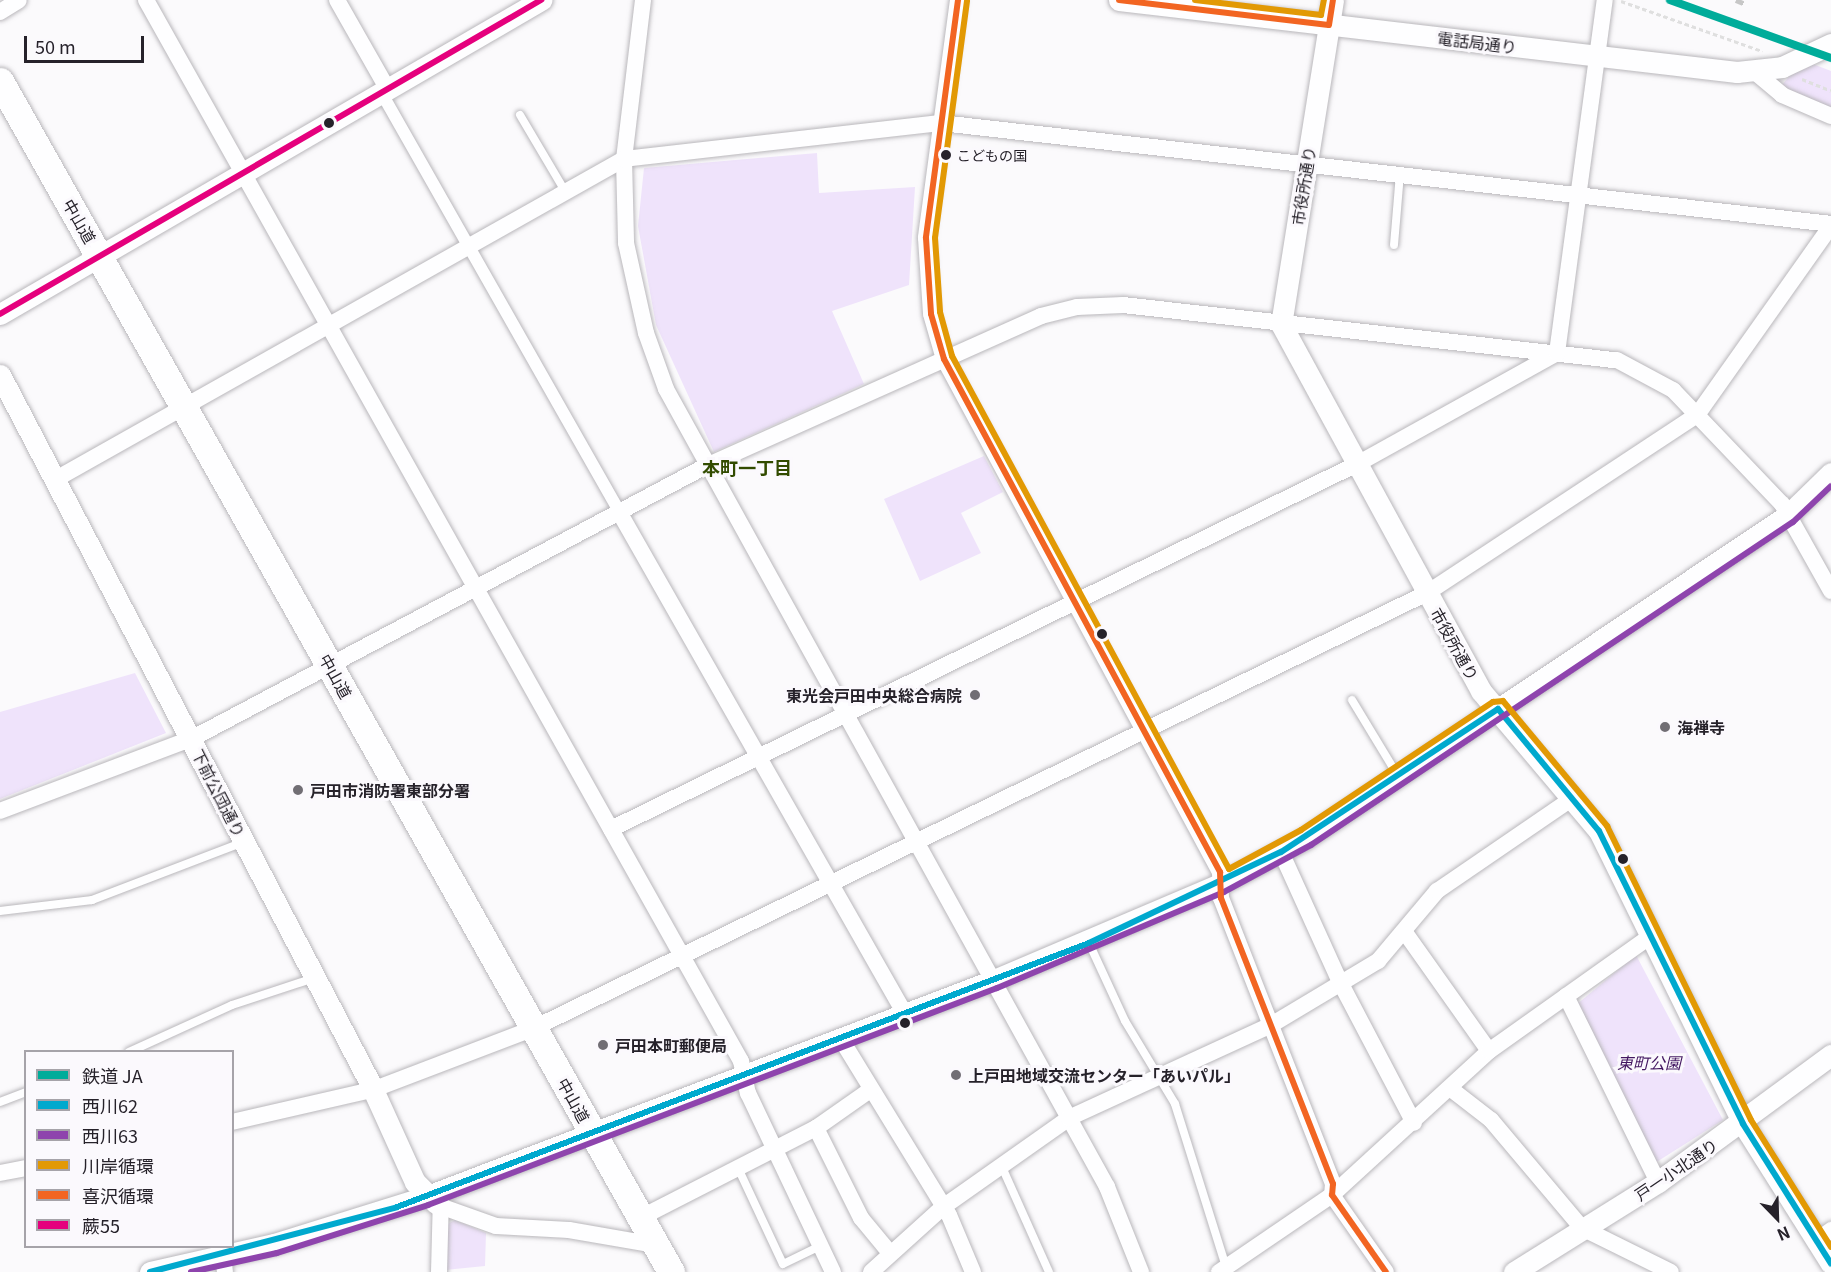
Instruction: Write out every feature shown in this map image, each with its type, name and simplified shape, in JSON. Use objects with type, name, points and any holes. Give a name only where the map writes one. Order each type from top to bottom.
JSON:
[{"type":"highway","name":"中山道","points":[[0,81],[671,1272]]},
{"type":"street","points":[[0,12],[19,0]]},
{"type":"street","points":[[146,0],[682,954],[744,1077],[774,1150],[833,1272]]},
{"type":"street","points":[[337,0],[469,245],[905,1014]]},
{"type":"street","points":[[0,314],[102,259],[384,90],[541,0]]},
{"type":"street","points":[[643,0],[624,159],[626,243],[646,333],[666,389],[706,466],[994,980],[1107,1187],[1141,1272]]},
{"type":"street","points":[[958,0],[926,238],[931,314],[944,359],[1220,872],[1221,898],[1333,1184],[1332,1195],[1386,1272]]},
{"type":"street","name":"電話局通り","points":[[1119,0],[1755,72],[1786,65],[1831,44]]},
{"type":"street","name":"市役所通り","points":[[1333,0],[1281,324],[1480,691],[1498,709],[1599,831],[1743,1124],[1824,1235],[1831,1264]]},
{"type":"street","points":[[1557,353],[1605,0]]},
{"type":"street","points":[[1755,72],[1782,95],[1831,116]]},
{"type":"street","points":[[56,478],[624,159],[941,123],[1307,163],[1831,225],[1697,415],[1427,593],[534,1028],[372,1090],[234,1122]]},
{"type":"street","points":[[0,810],[191,739],[329,663],[706,466],[1041,316],[1077,307],[1123,305],[1617,360],[1640,369],[1673,390],[1697,415],[1788,515],[1831,591]]},
{"type":"street","points":[[611,829],[1357,464],[1557,353]]},
{"type":"street","name":"下前公団通り","points":[[0,375],[56,478],[372,1090],[436,1198]]},
{"type":"street","points":[[150,1272],[224,1264],[436,1198],[592,1134],[1089,943],[1220,884],[1281,852],[1398,776],[1788,515],[1831,473]]},
{"type":"street","points":[[871,1272],[943,1207],[1069,1118],[1270,1024],[1378,961],[1437,891],[1573,798]]},
{"type":"street","points":[[1281,852],[1340,982],[1414,1123]]},
{"type":"street","points":[[1404,931],[1489,1052]]},
{"type":"street","points":[[1222,1269],[1332,1195],[1452,1089],[1489,1052],[1651,936]]},
{"type":"street","points":[[1566,996],[1658,1182]]},
{"type":"street","points":[[841,1039],[943,1207],[973,1272]]},
{"type":"street","name":"戸一小北通り","points":[[1514,1272],[1658,1182],[1743,1124],[1831,1055]]},
{"type":"street","points":[[1452,1089],[1491,1120],[1582,1228],[1671,1272]]},
{"type":"street","points":[[640,1218],[816,1128],[870,1090]]},
{"type":"street","points":[[816,1128],[861,1218],[890,1253]]},
{"type":"street","points":[[0,1173],[24,1168]]},
{"type":"street","points":[[436,1198],[495,1226],[569,1230],[655,1245]]},
{"type":"street","points":[[436,1198],[439,1272]]},
{"type":"lane","points":[[520,115],[566,191]]},
{"type":"lane","points":[[1394,245],[1400,174]]},
{"type":"lane","points":[[1352,700],[1398,776]]},
{"type":"lane","points":[[0,911],[92,900],[244,842]]},
{"type":"lane","points":[[1089,943],[1157,1075],[1175,1104],[1222,1269]]},
{"type":"lane","points":[[133,1050],[232,1005],[315,978]]},
{"type":"lane","points":[[0,1102],[24,1093]]},
{"type":"lane","points":[[1002,1167],[1048,1272]]},
{"type":"lane","points":[[738,1168],[783,1264],[820,1246]]},
{"type":"path","points":[[1618,0],[1786,65],[1831,91]]},
{"type":"green space","points":[[1813,64],[1831,71],[1831,110],[1781,86],[1792,73]]},
{"type":"green space","name":"こどもの国","points":[[817,153],[819,193],[915,187],[909,285],[832,311],[864,384],[714,452],[656,325],[638,226],[644,168]]},
{"type":"green space","points":[[984,456],[1003,492],[961,513],[981,553],[920,581],[884,499]]},
{"type":"green space","points":[[135,673],[166,733],[0,799],[0,712]]},
{"type":"green space","name":"東町公園","points":[[1636,955],[1723,1120],[1655,1163],[1576,1005]]},
{"type":"green space","points":[[455,1220],[486,1233],[485,1266],[445,1270],[444,1226]]},
{"type":"railway","points":[[1736,0],[1748,5]]},
{"type":"rail line","name":"JA","points":[[1670,0],[1831,58]]},
{"type":"transit line","name":"蕨55","points":[[0,314],[541,0]]},
{"type":"transit line","name":"喜沢循環","points":[[958,0],[926,238],[931,314],[944,359],[1220,872],[1221,898],[1333,1184],[1332,1195],[1386,1272]]},
{"type":"transit line","name":"喜沢循環","points":[[1119,0],[1329,25],[1333,0]]},
{"type":"transit line","name":"川岸循環","points":[[1195,0],[1321,15],[1324,0]]},
{"type":"transit line","name":"川岸循環","points":[[967,1],[935,238],[940,312],[952,356],[1229,869],[1301,830],[1493,702],[1503,701],[1607,826],[1751,1120],[1831,1247]]},
{"type":"transit line","name":"西川63","points":[[191,1272],[277,1253],[428,1205],[997,988],[1224,892],[1311,845],[1793,522],[1831,486]]},
{"type":"transit line","name":"西川62","points":[[1498,709],[1599,831],[1743,1124],[1831,1264]]},
{"type":"transit line","name":"西川62","points":[[150,1272],[397,1207],[1089,943],[1281,852],[1498,709]]},
{"type":"place","name":"こどもの国","points":[[946,155]]},
{"type":"place","name":"東光会戸田中央総合病院","points":[[975,695]]},
{"type":"place","name":"海禅寺","points":[[1665,727]]},
{"type":"place","name":"戸田市消防署東部分署","points":[[298,790]]},
{"type":"place","name":"戸田本町郵便局","points":[[603,1045]]},
{"type":"place","name":"上戸田地域交流センター「あいパル」","points":[[956,1075]]},
{"type":"district","name":"本町一丁目","points":[[747,467]]}]
